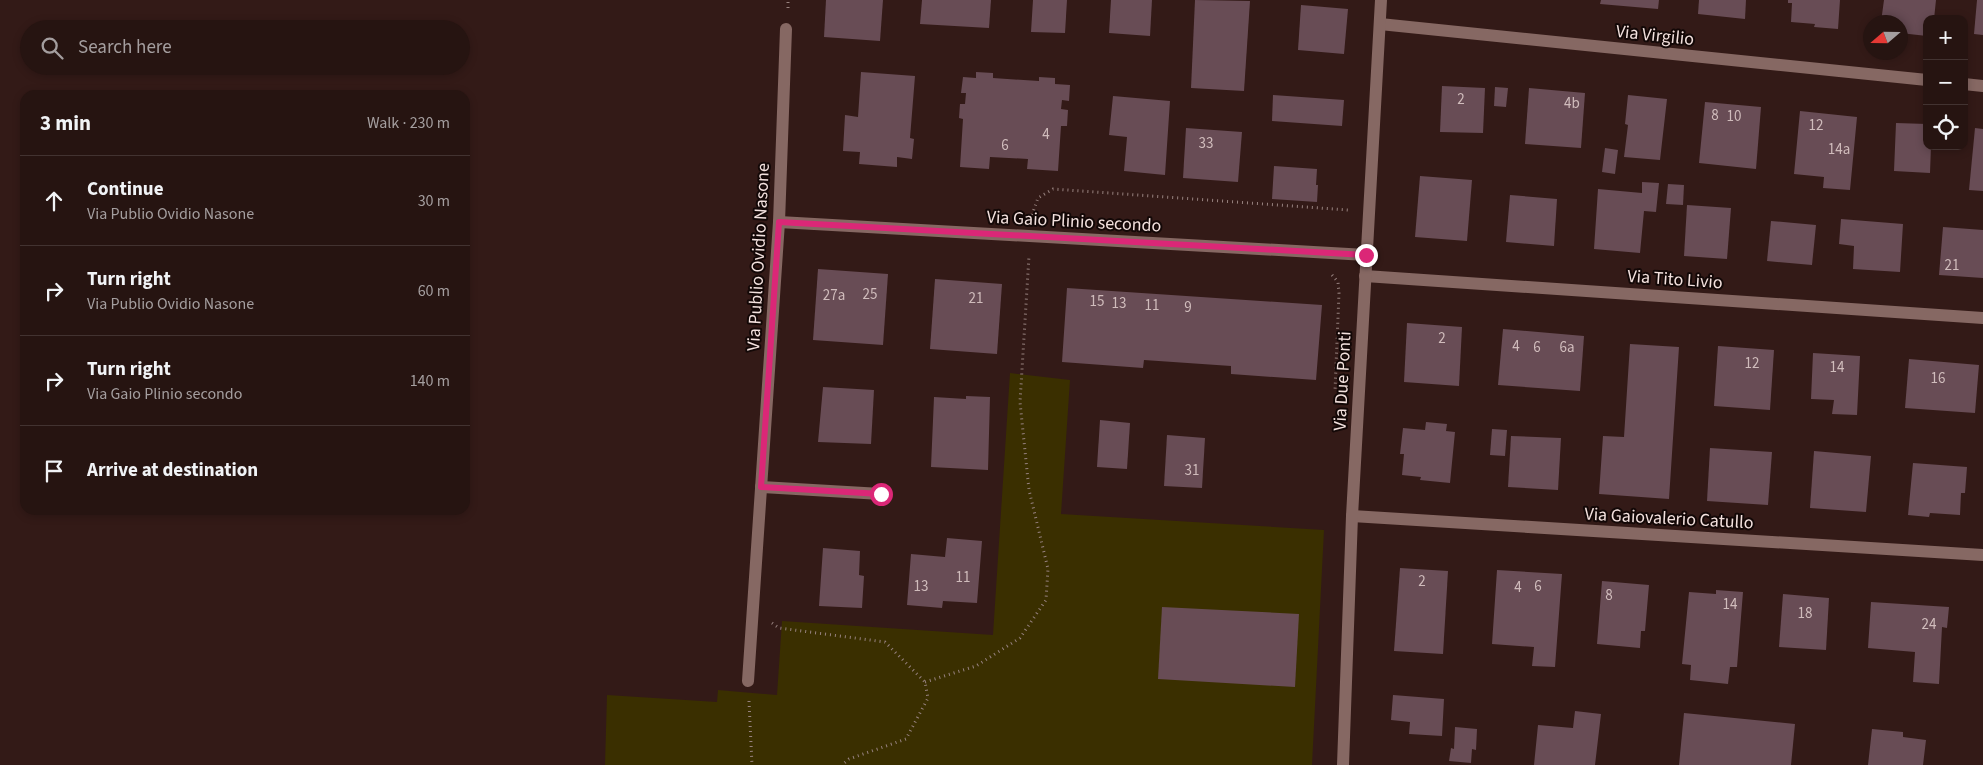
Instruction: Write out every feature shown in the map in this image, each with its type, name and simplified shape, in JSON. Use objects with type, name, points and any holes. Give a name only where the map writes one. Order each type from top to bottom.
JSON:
[{"type":"street","name":"Via Due Ponti","points":[[1343,765],[1352,516],[1381,0]]},
{"type":"street","name":"Via Virgilio","points":[[1380,24],[1923,80]]},
{"type":"street","name":"Via Publio Ovidio Nasone","points":[[748,681],[779,222],[786,28]]},
{"type":"street","points":[[1968,84],[1983,86]]},
{"type":"street","name":"Via Gaio Plinio secondo","points":[[779,222],[1366,255]]},
{"type":"street","name":"Via Tito Livio","points":[[1365,276],[1983,318]]},
{"type":"street","points":[[761,487],[881,494]]},
{"type":"street","name":"Via Gaiovalerio Catullo","points":[[1352,516],[1983,555]]},
{"type":"path","points":[[925,682],[976,666],[1020,638],[1046,600],[1048,570],[1029,490],[1020,402],[1031,215],[1038,198],[1053,189],[1368,211]]},
{"type":"path","points":[[753,612],[779,628],[885,642],[925,682],[928,698],[906,739],[849,759],[842,765]]},
{"type":"path","points":[[748,681],[752,765]]},
{"type":"shaded area","points":[[1010,373],[1070,380],[1061,514],[1324,530],[1312,765],[605,765],[607,695],[717,702],[718,690],[777,695],[782,621],[993,635]]},
{"type":"building","points":[[826,0],[883,0],[880,41],[824,37]]},
{"type":"building","points":[[922,0],[991,0],[989,28],[920,24]]},
{"type":"building","points":[[1033,0],[1067,0],[1065,33],[1031,32]]},
{"type":"building","points":[[1111,0],[1152,0],[1150,36],[1109,33]]},
{"type":"building","points":[[1195,0],[1250,1],[1244,91],[1191,88]]},
{"type":"building","points":[[1601,0],[1659,0],[1658,9],[1600,4]]},
{"type":"building","points":[[1699,0],[1746,0],[1745,19],[1698,14]]},
{"type":"building","points":[[1788,0],[1840,0],[1838,29],[1814,27],[1815,24],[1791,22],[1792,3],[1788,3]]},
{"type":"building","points":[[1884,0],[1936,0],[1934,15],[1923,15],[1923,36],[1908,34],[1908,15],[1882,15]]},
{"type":"building","points":[[1977,0],[1983,0],[1983,35],[1974,34]]},
{"type":"building","points":[[1301,5],[1348,9],[1344,54],[1298,50]]},
{"type":"building","points":[[861,72],[915,76],[910,138],[914,139],[912,159],[897,157],[897,167],[859,164],[860,152],[843,151],[845,115],[858,117]]},
{"type":"building","points":[[976,72],[993,73],[993,78],[1039,81],[1039,77],[1055,78],[1055,84],[1070,85],[1069,101],[1062,100],[1061,109],[1068,110],[1067,126],[1061,126],[1058,171],[1027,169],[1028,159],[990,157],[989,169],[960,167],[963,119],[959,118],[960,104],[965,104],[966,93],[961,93],[963,77],[976,78]]},
{"type":"building","points":[[1442,86],[1485,88],[1483,133],[1440,132]]},
{"type":"building","points":[[1495,87],[1508,88],[1506,107],[1494,106]]},
{"type":"building","points":[[1529,88],[1585,93],[1581,148],[1525,144]]},
{"type":"building","points":[[1273,95],[1344,100],[1342,126],[1272,121]]},
{"type":"building","points":[[1628,95],[1667,99],[1660,160],[1624,157],[1628,125],[1625,124]]},
{"type":"building","points":[[1113,96],[1170,101],[1165,175],[1124,171],[1127,137],[1109,135]]},
{"type":"building","points":[[1705,102],[1761,107],[1756,169],[1699,163]]},
{"type":"building","points":[[1800,111],[1857,117],[1850,190],[1823,188],[1824,177],[1794,174]]},
{"type":"building","points":[[1896,123],[1923,124],[1923,150],[1931,150],[1930,173],[1894,171]]},
{"type":"building","points":[[1186,128],[1242,132],[1238,182],[1183,178]]},
{"type":"building","points":[[1975,128],[1983,129],[1983,191],[1969,190]]},
{"type":"building","points":[[1605,148],[1618,150],[1615,174],[1602,172]]},
{"type":"building","points":[[1274,166],[1317,169],[1317,202],[1272,199]]},
{"type":"building","points":[[1420,176],[1472,180],[1467,241],[1415,237]]},
{"type":"building","points":[[1642,182],[1659,183],[1656,212],[1644,211],[1640,253],[1594,249],[1598,189],[1642,193]]},
{"type":"building","points":[[1668,184],[1684,185],[1683,205],[1666,204]]},
{"type":"building","points":[[1510,195],[1557,199],[1554,246],[1506,242]]},
{"type":"building","points":[[1687,205],[1731,208],[1727,259],[1684,256]]},
{"type":"building","points":[[1841,219],[1903,224],[1900,272],[1853,269],[1854,246],[1839,244]]},
{"type":"building","points":[[1771,221],[1816,225],[1812,265],[1767,261]]},
{"type":"building","points":[[1943,227],[1983,230],[1983,278],[1939,275]]},
{"type":"building","points":[[818,269],[888,274],[883,345],[813,340]]},
{"type":"building","points":[[935,279],[1002,284],[997,354],[930,349]]},
{"type":"building","points":[[1067,288],[1322,305],[1316,380],[1231,374],[1231,366],[1144,360],[1143,368],[1062,362]]},
{"type":"building","points":[[1407,323],[1462,327],[1459,386],[1404,382]]},
{"type":"building","points":[[1503,329],[1584,336],[1580,391],[1498,385]]},
{"type":"building","points":[[1630,344],[1679,347],[1669,499],[1599,494],[1603,436],[1624,437]]},
{"type":"building","points":[[1718,346],[1774,350],[1770,410],[1714,406]]},
{"type":"building","points":[[1813,353],[1860,356],[1857,415],[1832,414],[1834,400],[1811,399]]},
{"type":"building","points":[[1909,359],[1979,365],[1975,413],[1905,408]]},
{"type":"building","points":[[823,387],[874,390],[871,444],[818,442]]},
{"type":"building","points":[[966,396],[990,397],[988,470],[931,467],[934,397],[966,399]]},
{"type":"building","points":[[1100,420],[1130,423],[1127,469],[1097,467]]},
{"type":"building","points":[[1426,422],[1447,424],[1446,431],[1455,432],[1450,483],[1420,480],[1421,477],[1402,475],[1404,454],[1400,454],[1403,428],[1425,430]]},
{"type":"building","points":[[1492,429],[1507,430],[1505,456],[1490,455]]},
{"type":"building","points":[[1167,435],[1205,438],[1202,488],[1164,486]]},
{"type":"building","points":[[1511,436],[1561,438],[1558,490],[1508,487]]},
{"type":"building","points":[[1710,448],[1772,452],[1768,505],[1707,501]]},
{"type":"building","points":[[1814,451],[1871,456],[1866,512],[1810,508]]},
{"type":"building","points":[[1913,463],[1967,467],[1965,493],[1961,493],[1960,515],[1930,513],[1929,517],[1908,515]]},
{"type":"building","points":[[947,538],[982,541],[977,603],[943,601],[942,608],[907,605],[911,554],[945,557]]},
{"type":"building","points":[[823,548],[860,551],[859,575],[864,576],[862,608],[819,606]]},
{"type":"building","points":[[1400,568],[1448,571],[1443,654],[1394,651]]},
{"type":"building","points":[[1497,570],[1562,574],[1555,667],[1532,666],[1534,647],[1492,644]]},
{"type":"building","points":[[1602,581],[1649,585],[1645,631],[1641,631],[1640,648],[1597,644]]},
{"type":"building","points":[[1716,590],[1743,592],[1737,667],[1730,667],[1728,684],[1690,680],[1691,665],[1682,664],[1689,592],[1716,594]]},
{"type":"building","points":[[1783,594],[1829,598],[1826,650],[1779,647]]},
{"type":"building","points":[[1871,602],[1949,607],[1947,628],[1942,627],[1939,684],[1913,682],[1915,652],[1868,648]]},
{"type":"building","points":[[1162,607],[1299,614],[1295,687],[1158,679]]},
{"type":"building","points":[[1393,695],[1444,699],[1442,736],[1409,734],[1410,722],[1391,720]]},
{"type":"building","points":[[1575,711],[1601,714],[1595,765],[1534,765],[1538,725],[1573,728]]},
{"type":"building","points":[[1684,713],[1795,724],[1791,765],[1679,765]]},
{"type":"building","points":[[1455,727],[1477,729],[1476,750],[1472,749],[1471,763],[1449,761],[1451,748],[1454,749]]},
{"type":"building","points":[[1872,729],[1903,732],[1903,737],[1926,740],[1923,765],[1868,765]]},
{"type":"route","points":[[881,494],[761,487],[779,222],[1366,255]]}]
